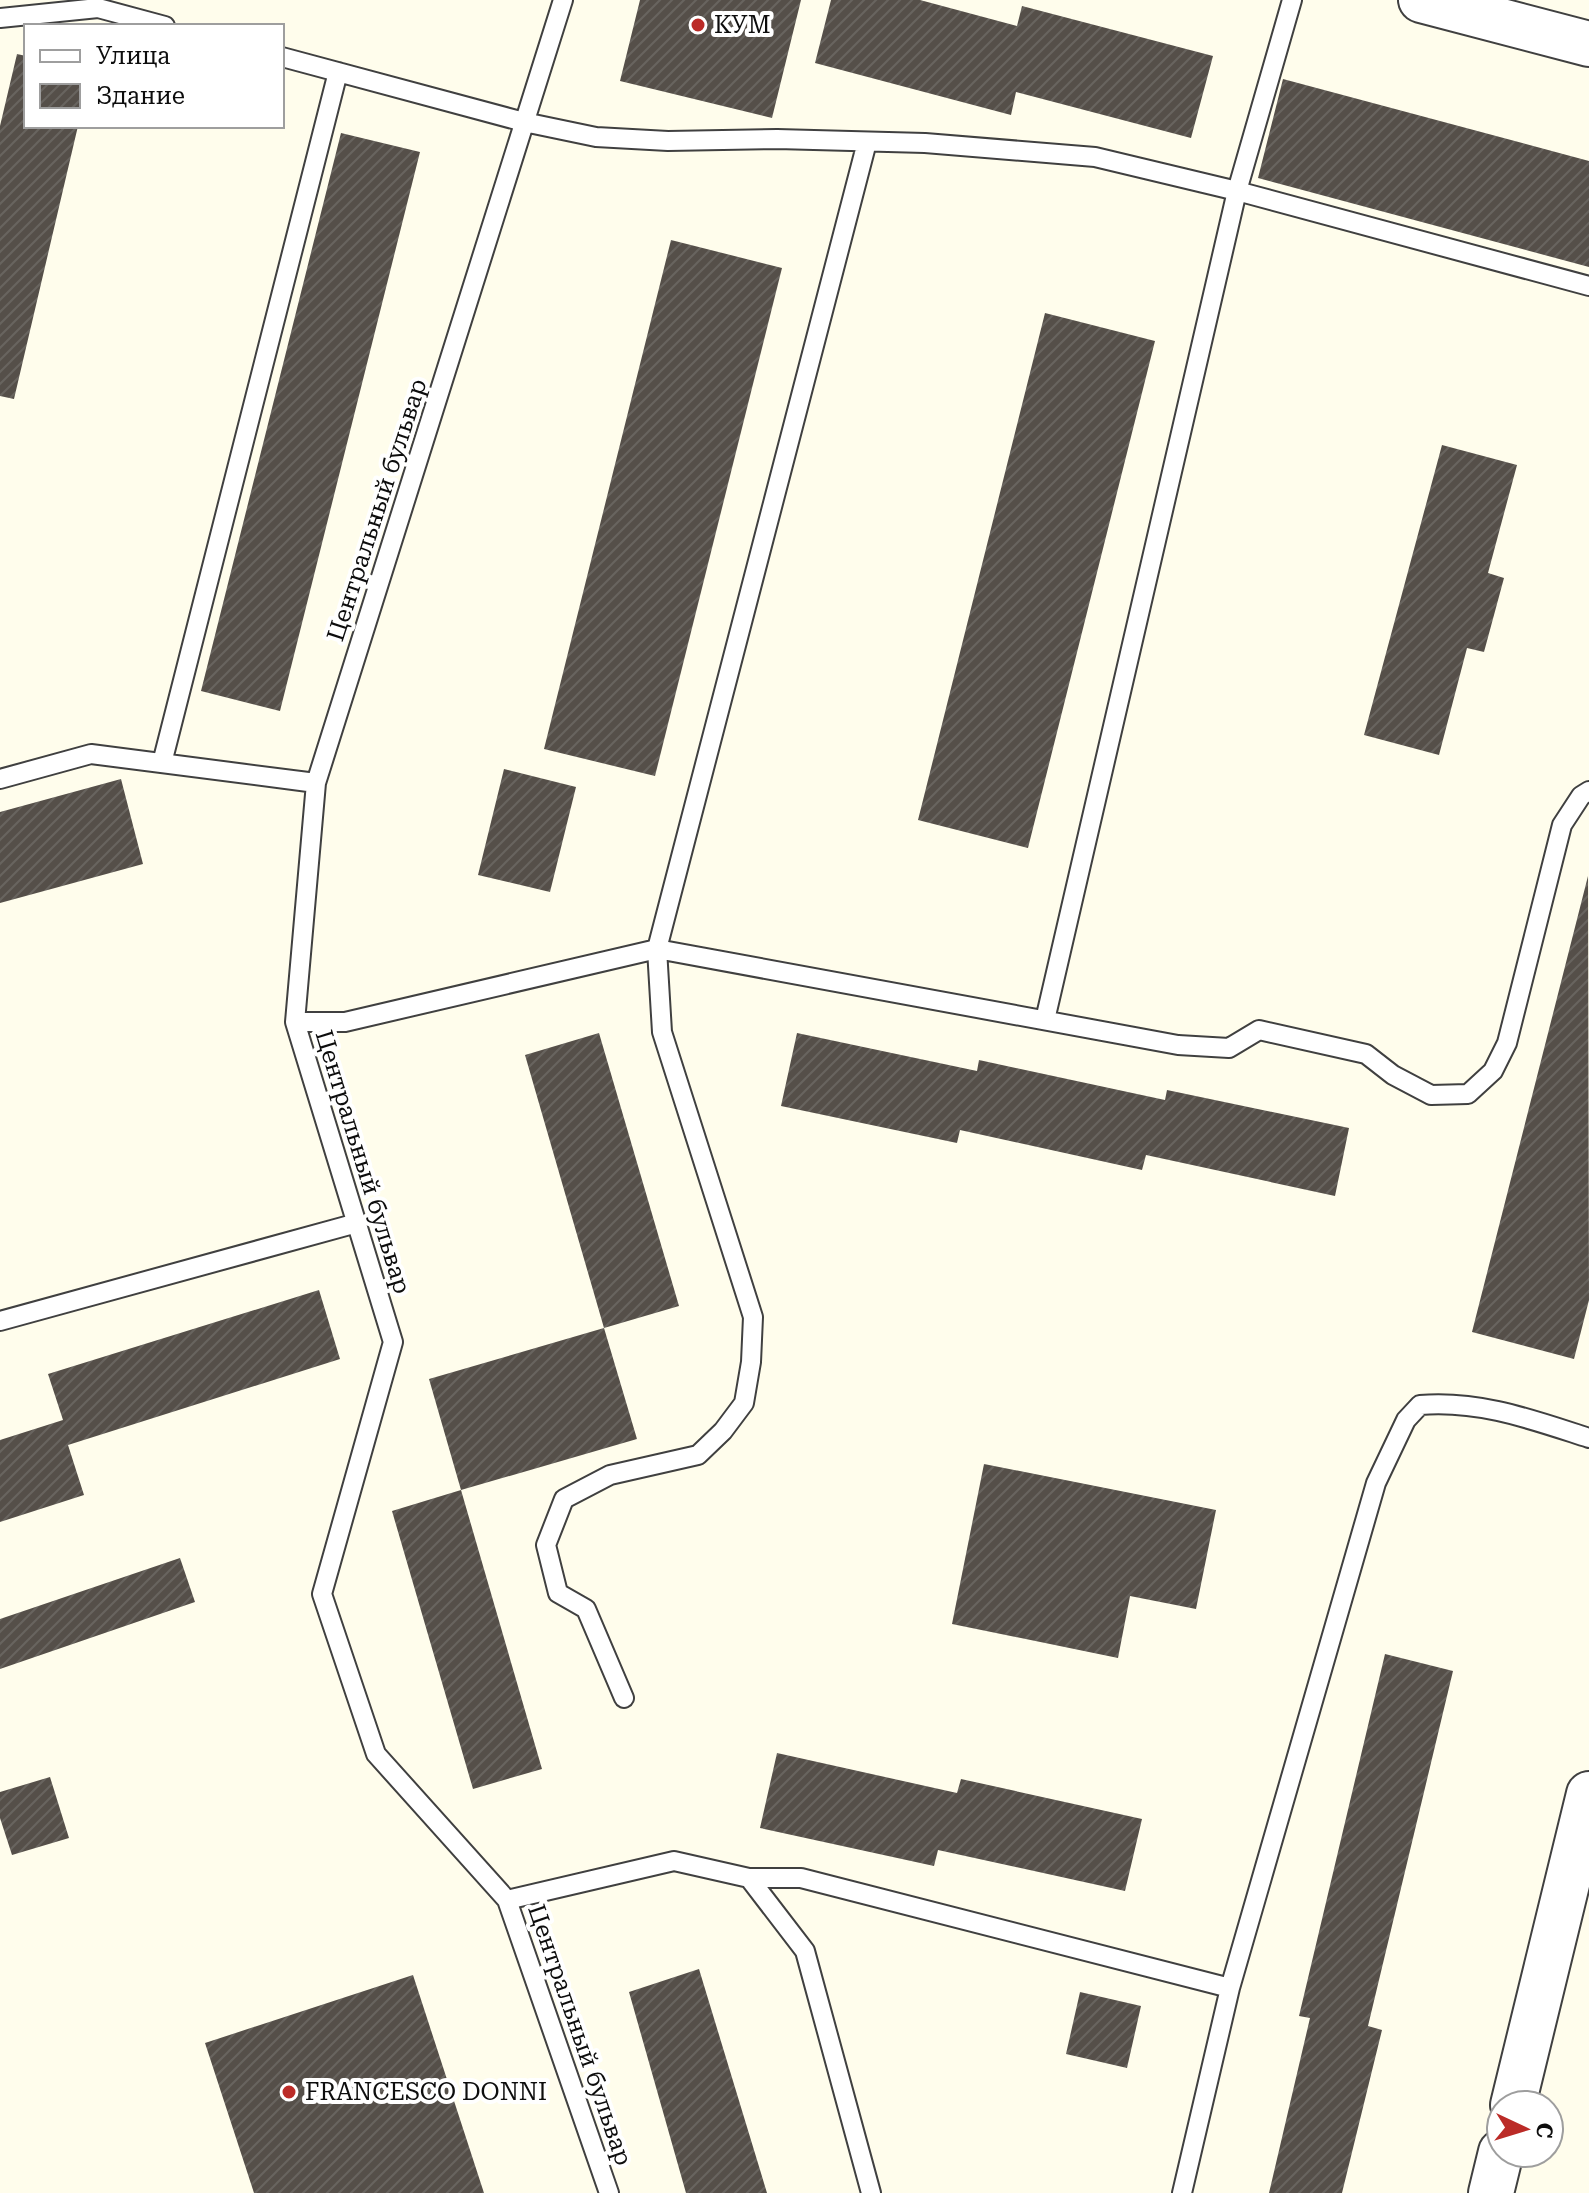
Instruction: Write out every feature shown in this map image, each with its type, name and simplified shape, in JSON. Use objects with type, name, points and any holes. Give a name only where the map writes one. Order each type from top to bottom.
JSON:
[{"type":"street","points":[[1421,0],[1589,44]]},
{"type":"street","points":[[1517,2089],[1589,1794]]},
{"type":"street","points":[[1491,2193],[1497,2169]]},
{"type":"lane","name":"Центральный бульвар","points":[[563,0],[316,783],[295,1022],[393,1342],[322,1594],[376,1754],[507,1900],[609,2193]]},
{"type":"lane","points":[[1045,1020],[1237,191],[1292,0]]},
{"type":"lane","points":[[0,18],[98,8],[158,24]]},
{"type":"lane","points":[[284,58],[524,122],[596,137],[668,141],[777,139],[925,143],[1095,157],[1237,191],[1589,286]]},
{"type":"lane","points":[[162,763],[338,72]]},
{"type":"lane","points":[[624,1698],[586,1609],[558,1593],[546,1545],[564,1499],[610,1475],[698,1455],[723,1431],[744,1403],[751,1362],[753,1317],[662,1032],[657,949],[867,142]]},
{"type":"lane","points":[[0,779],[91,754],[316,783]]},
{"type":"lane","points":[[295,1022],[345,1022],[657,949],[1178,1045],[1229,1048],[1259,1030],[1366,1054],[1393,1075],[1431,1095],[1468,1094],[1493,1071],[1507,1043],[1562,825],[1581,796],[1589,791]]},
{"type":"lane","points":[[0,1321],[357,1223]]},
{"type":"lane","points":[[1182,2193],[1230,1988],[1376,1483],[1406,1420],[1420,1405],[1442,1403],[1505,1410],[1589,1438]]},
{"type":"lane","points":[[507,1900],[674,1861],[749,1878],[801,1878],[1230,1988]]},
{"type":"lane","points":[[749,1878],[805,1951],[871,2193]]},
{"type":"building","points":[[640,0],[801,0],[772,118],[620,81]]},
{"type":"building","points":[[831,0],[920,0],[1017,26],[1022,6],[1213,56],[1191,138],[1016,92],[1011,115],[815,63]]},
{"type":"building","points":[[17,54],[24,56],[24,128],[78,128],[14,399],[0,396],[0,126]]},
{"type":"building","points":[[1283,79],[1589,161],[1589,267],[1258,178]]},
{"type":"building","points":[[341,133],[420,152],[280,711],[201,691]]},
{"type":"building","points":[[671,240],[782,268],[655,776],[544,749]]},
{"type":"building","points":[[1045,313],[1155,341],[1028,848],[918,820]]},
{"type":"building","points":[[1442,445],[1517,465],[1488,573],[1504,578],[1484,652],[1467,648],[1439,755],[1364,735]]},
{"type":"building","points":[[504,769],[576,787],[550,892],[478,875]]},
{"type":"building","points":[[121,779],[143,864],[0,903],[0,812]]},
{"type":"building","points":[[1588,876],[1589,1300],[1574,1359],[1472,1332]]},
{"type":"building","points":[[599,1033],[679,1306],[604,1328],[525,1055]]},
{"type":"building","points":[[797,1033],[977,1071],[979,1060],[1165,1100],[1167,1090],[1349,1128],[1335,1196],[1146,1155],[1142,1170],[960,1130],[957,1143],[781,1106]]},
{"type":"building","points":[[319,1290],[340,1359],[68,1445],[84,1495],[0,1522],[0,1440],[63,1420],[48,1374]]},
{"type":"building","points":[[604,1328],[637,1439],[461,1490],[429,1379]]},
{"type":"building","points":[[984,1464],[1216,1510],[1196,1609],[1130,1596],[1118,1658],[952,1624]]},
{"type":"building","points":[[461,1490],[542,1769],[473,1789],[392,1511]]},
{"type":"building","points":[[180,1558],[195,1602],[0,1669],[0,1619]]},
{"type":"building","points":[[1385,1654],[1453,1671],[1368,2026],[1382,2030],[1342,2193],[1269,2193],[1310,2018],[1299,2016]]},
{"type":"building","points":[[777,1753],[957,1793],[961,1779],[1142,1819],[1125,1891],[938,1850],[934,1866],[760,1828]]},
{"type":"building","points":[[50,1777],[69,1838],[12,1855],[0,1818],[0,1792]]},
{"type":"building","points":[[699,1969],[767,2193],[686,2193],[629,1992]]},
{"type":"building","points":[[413,1975],[484,2193],[254,2193],[205,2043]]},
{"type":"building","points":[[1080,1992],[1141,2006],[1127,2068],[1066,2054]]},
{"type":"place","name":"КУМ","points":[[698,25]]},
{"type":"place","name":"FRANCESCO DONNI","points":[[289,2092]]}]
